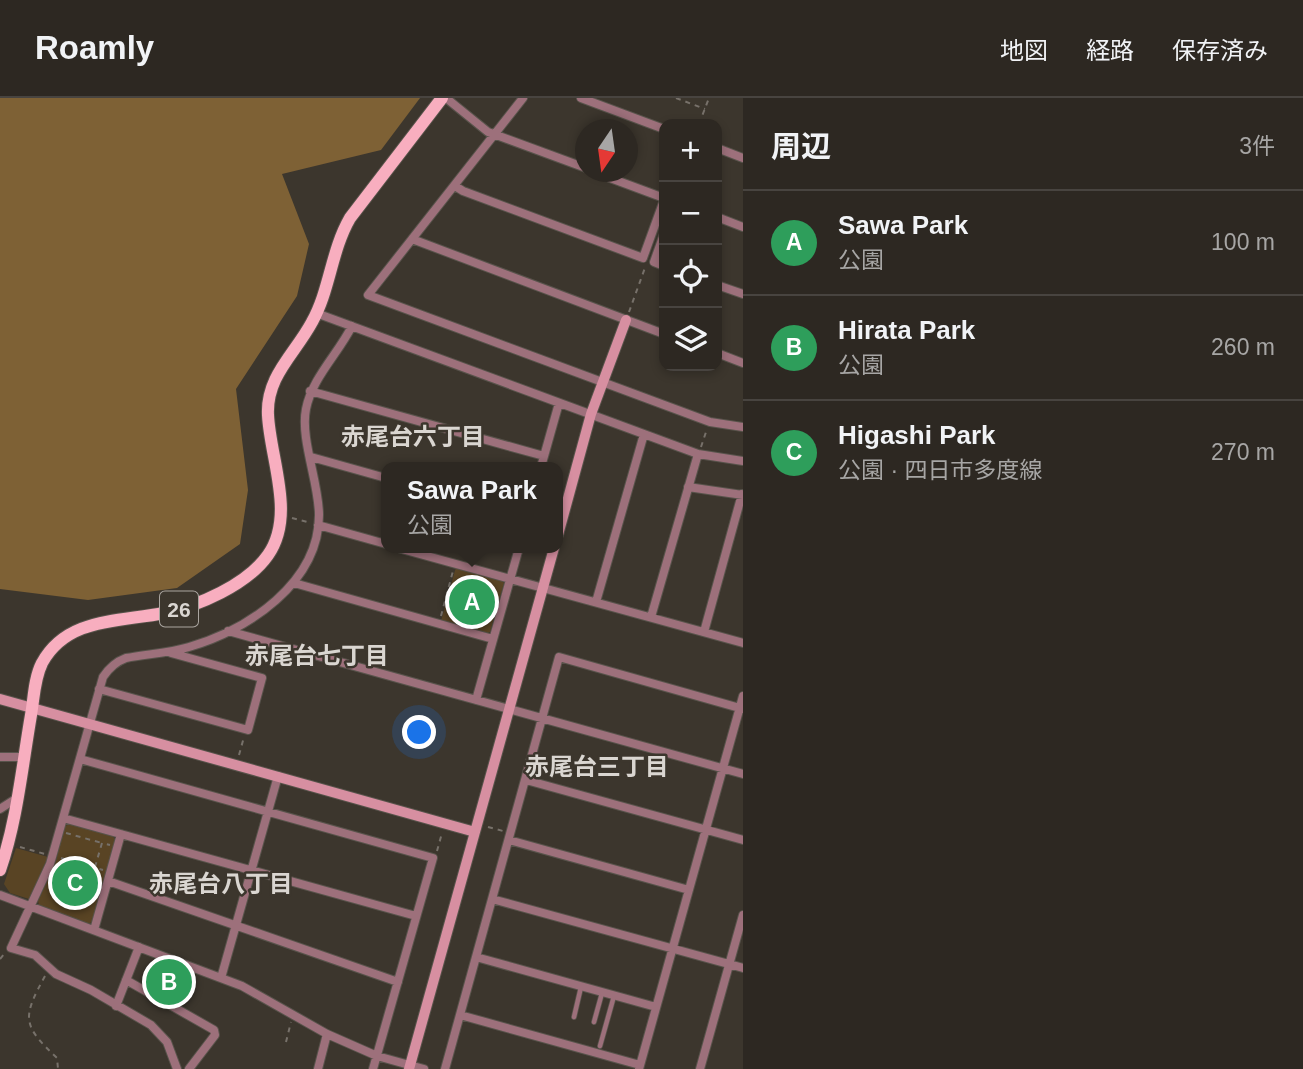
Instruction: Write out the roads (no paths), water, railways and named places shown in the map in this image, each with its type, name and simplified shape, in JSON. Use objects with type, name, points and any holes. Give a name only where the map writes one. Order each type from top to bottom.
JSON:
[{"type":"main road","name":"26","points":[[0,870],[17,798],[41,666],[48,654],[79,629],[192,606],[231,586],[268,556],[278,536],[281,515],[268,417],[269,395],[277,374],[317,313],[344,229],[444,98]]},
{"type":"street","points":[[444,98],[495,134],[575,165]]},
{"type":"street","points":[[523,98],[368,295],[710,422],[743,427]]},
{"type":"street","points":[[582,98],[659,127]]},
{"type":"street","points":[[722,150],[743,158]]},
{"type":"street","points":[[620,182],[659,197]]},
{"type":"street","points":[[455,186],[643,257],[659,213]]},
{"type":"street","points":[[722,219],[743,227]]},
{"type":"street","points":[[412,239],[659,332]]},
{"type":"street","points":[[659,248],[654,262],[659,264]]},
{"type":"street","points":[[722,287],[743,294]]},
{"type":"street","points":[[317,313],[698,454],[743,461]]},
{"type":"street","points":[[563,517],[591,414],[626,320]]},
{"type":"street","points":[[177,1069],[167,1042],[159,1032],[49,969],[35,955],[11,948],[53,855],[66,819],[103,677],[119,660],[190,647],[228,631],[265,609],[294,583],[310,558],[318,525],[316,485],[305,418],[310,391],[352,326]]},
{"type":"street","points":[[722,355],[743,363]]},
{"type":"street","points":[[310,391],[544,456]]},
{"type":"street","points":[[542,462],[559,402]]},
{"type":"street","points":[[597,602],[644,434]]},
{"type":"street","points":[[651,617],[698,454]]},
{"type":"street","points":[[311,457],[381,477]]},
{"type":"street","points":[[688,486],[743,495],[704,632]]},
{"type":"street","points":[[318,525],[381,543]]},
{"type":"street","points":[[416,553],[743,643]]},
{"type":"street","points":[[476,700],[518,553]]},
{"type":"street","points":[[410,1067],[479,828],[553,553]]},
{"type":"street","points":[[294,583],[493,639]]},
{"type":"street","points":[[228,631],[743,774]]},
{"type":"street","points":[[99,689],[248,730],[261,678],[168,652]]},
{"type":"street","points":[[444,1069],[559,657],[741,709]]},
{"type":"street","points":[[460,1015],[639,1067],[743,696]]},
{"type":"street","points":[[0,699],[479,828]]},
{"type":"street","points":[[0,757],[23,757]]},
{"type":"street","points":[[80,759],[433,858],[373,1069]]},
{"type":"street","points":[[221,978],[278,776]]},
{"type":"street","points":[[526,780],[743,840]]},
{"type":"street","points":[[0,809],[17,798]]},
{"type":"street","points":[[66,819],[416,916]]},
{"type":"street","points":[[94,930],[121,834]]},
{"type":"street","points":[[510,837],[689,890]]},
{"type":"street","points":[[109,877],[236,926],[398,982]]},
{"type":"street","points":[[0,895],[242,986],[327,1034],[377,1056],[424,1069]]},
{"type":"street","points":[[492,899],[743,968]]},
{"type":"street","points":[[700,1069],[743,915]]},
{"type":"street","points":[[117,1006],[139,947]]},
{"type":"street","points":[[476,957],[656,1007]]},
{"type":"street","points":[[126,980],[214,1030],[215,1035],[188,1069]]},
{"type":"street","points":[[318,1069],[327,1034]]},
{"type":"lane","points":[[574,1017],[582,986]]},
{"type":"lane","points":[[594,1022],[602,992]]},
{"type":"lane","points":[[600,1046],[614,995]]},
{"type":"place","name":"Sawa Park","points":[[472,602]]},
{"type":"place","name":"Higashi Park","points":[[75,883]]},
{"type":"place","name":"Hirata Park","points":[[169,982]]},
{"type":"district","name":"赤尾台六丁目","points":[[413,436]]},
{"type":"district","name":"赤尾台七丁目","points":[[317,655]]},
{"type":"district","name":"赤尾台三丁目","points":[[597,766]]},
{"type":"district","name":"赤尾台八丁目","points":[[221,883]]}]
